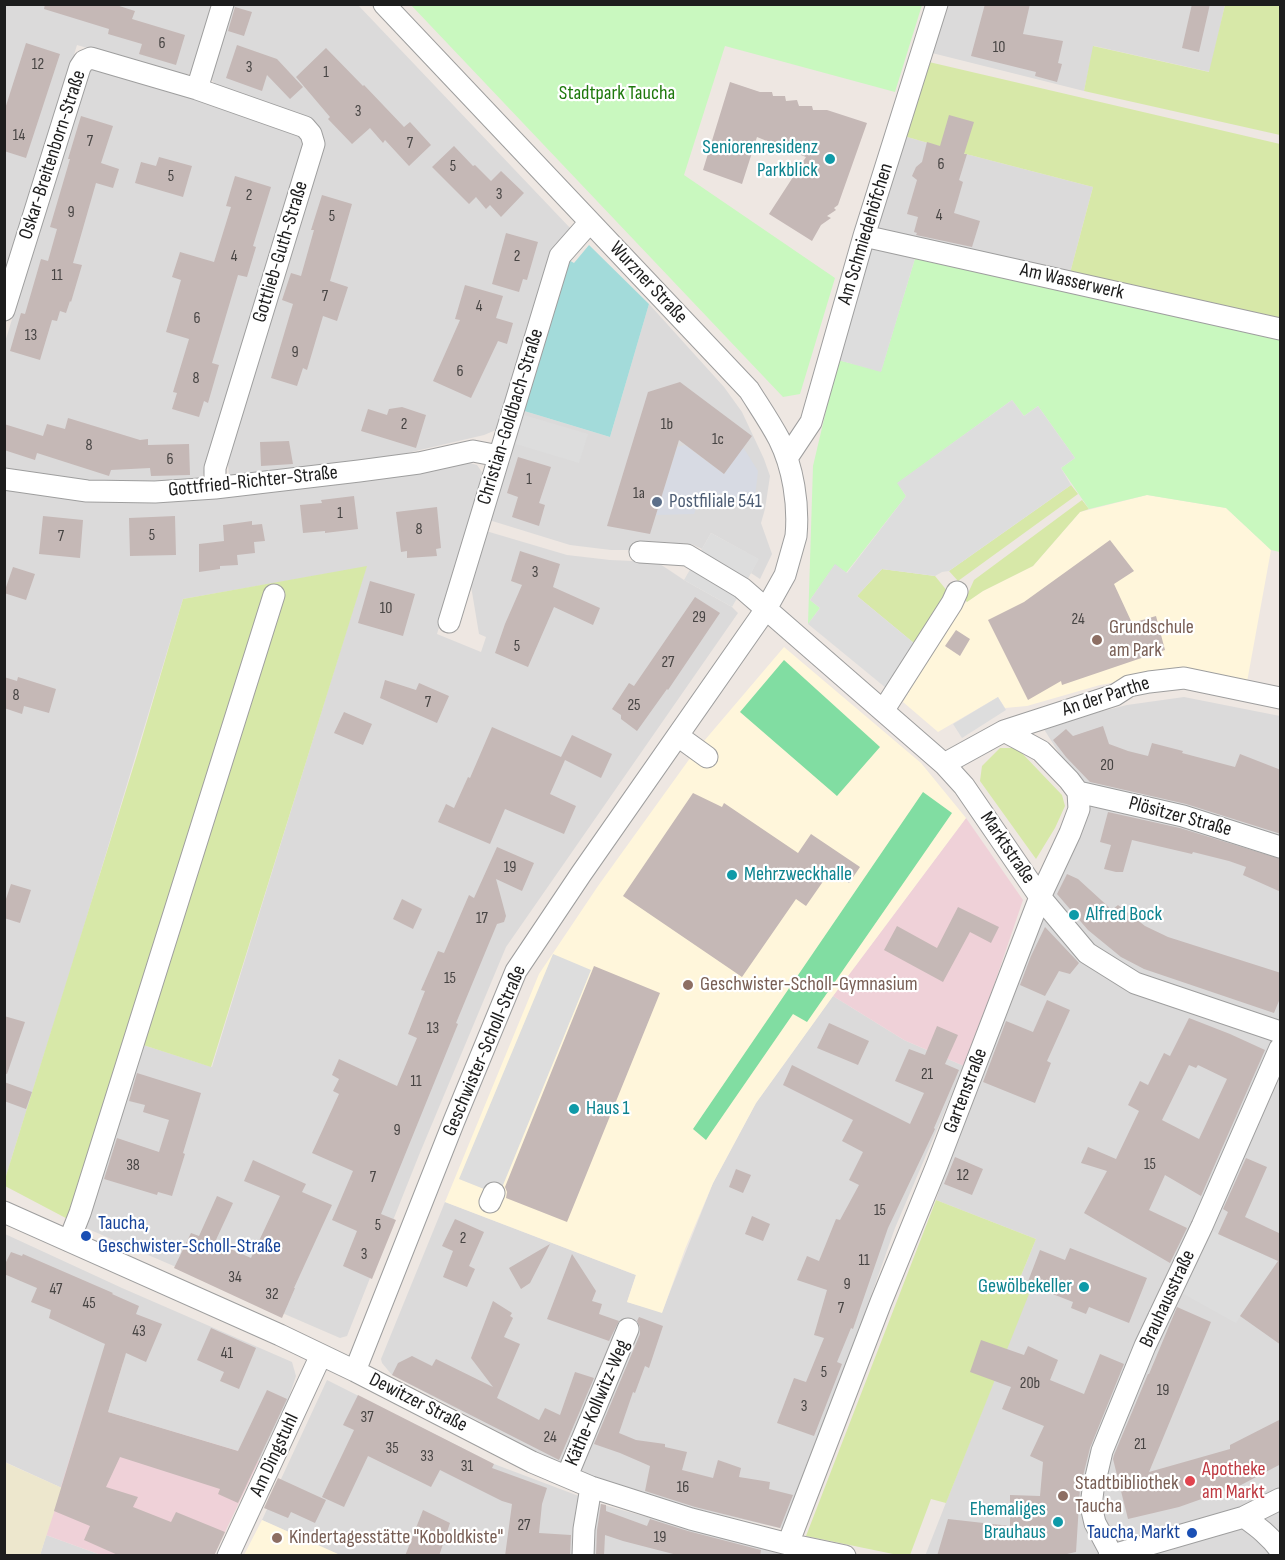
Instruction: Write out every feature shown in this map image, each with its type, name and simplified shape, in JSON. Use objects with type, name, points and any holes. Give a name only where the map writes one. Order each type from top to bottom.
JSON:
[{"type":"street","points":[[197,89],[224,4]]},
{"type":"street","name":"Wurzner Straße","points":[[384,4],[749,390],[778,437],[787,459],[795,497],[796,536],[785,574],[766,609]]},
{"type":"street","name":"Am Schmiedehöfchen","points":[[787,459],[811,422],[864,236],[937,4]]},
{"type":"street","name":"Oskar-Breitenborn-Straße","points":[[4,310],[80,67],[84,61],[91,58],[197,89]]},
{"type":"street","name":"Gottlieb-Guth-Straße","points":[[197,89],[305,127],[311,134],[314,144],[215,468],[214,488]]},
{"type":"street","name":"Christian-Goldbach-Straße","points":[[449,622],[560,256],[590,222]]},
{"type":"street","name":"Am Wasserwerk","points":[[864,236],[1281,329]]},
{"type":"street","name":"Gottfried-Richter-Straße","points":[[4,479],[87,491],[155,492],[214,488],[419,463],[473,450],[499,456]]},
{"type":"street","name":"Marktstraße","points":[[640,552],[687,555],[742,588],[944,764],[964,786],[1040,897],[1087,953],[1135,982],[1281,1032]]},
{"type":"street","points":[[883,711],[901,672],[952,603],[957,592]]},
{"type":"street","points":[[69,1241],[80,1213],[274,595]]},
{"type":"street","name":"Geschwister-Scholl-Straße","points":[[356,1371],[454,1121],[516,971],[766,609]]},
{"type":"street","name":"An der Parthe","points":[[1004,731],[1116,695],[1129,686],[1149,682],[1184,678],[1281,698]]},
{"type":"street","points":[[944,764],[1004,731],[1041,751],[1078,792]]},
{"type":"street","points":[[678,736],[707,757]]},
{"type":"street","name":"Plösitzer Straße","points":[[1078,792],[1184,816],[1281,847]]},
{"type":"street","name":"Gartenstraße","points":[[788,1544],[1040,897],[1070,833],[1079,809],[1078,792]]},
{"type":"street","name":"Brauhausstraße","points":[[1110,1555],[1095,1523],[1091,1506],[1102,1451],[1145,1346],[1202,1226],[1281,1048]]},
{"type":"street","name":"Dewitzer Straße","points":[[4,1212],[356,1371],[532,1462],[591,1487],[691,1519],[844,1556]]},
{"type":"street","name":"Käthe-Kollwitz-Weg","points":[[567,1476],[628,1329]]},
{"type":"street","name":"Am Dingstuhl","points":[[228,1556],[321,1355]]},
{"type":"street","points":[[583,1556],[584,1529],[591,1487]]},
{"type":"street","points":[[1110,1555],[1244,1517],[1281,1499]]},
{"type":"street","points":[[1244,1517],[1260,1528],[1281,1550]]},
{"type":"shaded area","points":[[5,5],[214,5],[194,71],[185,76],[77,45],[5,281]]},
{"type":"shaded area","points":[[233,5],[358,5],[571,229],[496,430],[484,435],[403,454],[335,466],[229,475],[227,453],[323,142],[216,86],[210,77]]},
{"type":"shaded area","points":[[946,5],[1225,5],[1210,72],[1094,46],[1084,91],[932,53]]},
{"type":"shaded area","points":[[93,69],[181,93],[298,134],[305,145],[201,482],[110,483],[5,471],[5,342],[87,75]]},
{"type":"shaded area","points":[[904,136],[1093,187],[1069,277],[876,231]]},
{"type":"shaded area","points":[[872,244],[916,255],[881,372],[838,360]]},
{"type":"shaded area","points":[[649,304],[724,387],[742,412],[764,459],[770,476],[761,523],[772,554],[760,579],[751,573],[758,559],[711,533],[702,549],[691,544],[640,541],[628,550],[611,550],[570,545],[489,520],[521,410],[610,437]]},
{"type":"shaded area","points":[[1012,400],[1024,416],[1038,406],[1075,458],[1061,468],[1071,485],[949,571],[935,576],[882,569],[857,596],[915,644],[886,688],[808,624],[820,608],[810,600],[835,564],[847,573],[906,496],[897,483]]},
{"type":"shaded area","points":[[524,415],[588,434],[579,463],[516,444]]},
{"type":"shaded area","points":[[685,445],[724,474],[743,447],[758,471],[752,504],[720,493],[713,504],[703,503],[696,508],[694,514],[656,515],[677,447]]},
{"type":"shaded area","points":[[470,463],[477,465],[482,472],[482,479],[437,634],[481,652],[486,637],[479,634],[470,580],[486,531],[567,555],[657,562],[732,607],[738,613],[506,947],[419,1155],[347,1336],[340,1338],[79,1225],[137,1043],[212,1067],[366,567],[183,599],[5,1179],[5,488],[13,490]]},
{"type":"shaded area","name":"Grundschule am Park","points":[[1147,495],[1226,508],[1271,550],[1247,682],[1167,673],[1100,685],[1027,706],[1005,708],[998,697],[938,732],[903,702],[959,607],[983,591],[1033,566],[1080,512]]},
{"type":"shaded area","points":[[711,533],[759,559],[732,607],[684,580]]},
{"type":"shaded area","name":"Geschwister-Scholl-Gymnasium","points":[[784,647],[921,763],[966,818],[756,1103],[713,1183],[685,1249],[662,1313],[627,1302],[636,1275],[445,1202],[539,974],[598,886],[693,754]]},
{"type":"shaded area","points":[[998,697],[1006,710],[962,738],[953,724]]},
{"type":"shaded area","points":[[1184,697],[1280,716],[1280,1555],[925,1556],[1028,1294],[1016,1288],[1036,1239],[936,1200],[976,1079],[1089,801],[1042,726],[1127,705]]},
{"type":"shaded area","points":[[966,818],[1023,900],[977,1035],[964,1066],[904,1040],[833,996]]},
{"type":"shaded area","points":[[553,954],[591,970],[499,1195],[459,1179]]},
{"type":"shaded area","points":[[833,996],[904,1040],[964,1066],[895,1228],[830,1412],[784,1529],[666,1502],[578,1471],[529,1448],[392,1375],[381,1359],[445,1202],[636,1275],[627,1302],[662,1312],[713,1183],[756,1103]]},
{"type":"shaded area","points":[[1202,1226],[1278,1261],[1236,1323],[1173,1288]]},
{"type":"shaded area","points":[[5,1234],[292,1362],[296,1376],[288,1400],[259,1461],[238,1451],[108,1412],[123,1363],[102,1356],[62,1488],[5,1462]]},
{"type":"shaded area","points":[[327,1380],[494,1464],[600,1504],[785,1555],[340,1555],[262,1520]]},
{"type":"shaded area","points":[[86,1406],[238,1451],[259,1461],[214,1555],[101,1555],[46,1535]]},
{"type":"shaded area","points":[[4,1462],[62,1488],[40,1555],[5,1555]]},
{"type":"shaded area","name":"Kindertagesstätte \"Koboldkiste\"","points":[[262,1520],[340,1555],[244,1555]]},
{"type":"shaded area","points":[[46,1535],[101,1555],[40,1556]]},
{"type":"green space","name":"Stadtpark Taucha","points":[[411,5],[922,5],[895,92],[725,46],[684,175],[835,278],[800,394],[783,397]]},
{"type":"green space","points":[[1225,5],[1280,5],[1280,135],[1084,91],[1093,46],[1209,72]]},
{"type":"green space","points":[[929,62],[1280,144],[1280,324],[1069,277],[1093,187],[904,136]]},
{"type":"green space","points":[[916,255],[1280,338],[1280,552],[1271,550],[1226,508],[1147,495],[1089,509],[1061,468],[1075,458],[1038,406],[1024,416],[1012,400],[898,483],[906,496],[846,573],[835,565],[810,600],[820,608],[808,624],[813,466],[838,360],[881,371]]},
{"type":"green space","points":[[1071,485],[1078,494],[958,581],[949,571]]},
{"type":"green space","points":[[1082,500],[1089,509],[1080,512],[1033,566],[983,591],[967,602],[965,600],[974,580]]},
{"type":"green space","points":[[367,566],[211,1067],[137,1043],[79,1225],[5,1186],[5,1179],[183,599]]},
{"type":"green space","points":[[882,569],[935,576],[948,592],[915,644],[857,596]]},
{"type":"green space","points":[[784,660],[880,747],[837,796],[740,712]]},
{"type":"green space","points":[[1000,748],[1017,748],[1062,795],[1065,806],[1036,859],[980,781],[982,766]]},
{"type":"green space","points":[[923,792],[952,813],[807,1022],[793,1014],[706,1140],[693,1129]]},
{"type":"green space","points":[[936,1200],[1036,1239],[1016,1288],[1029,1294],[946,1503],[931,1499],[910,1555],[898,1555],[806,1536]]},
{"type":"water","points":[[589,245],[649,304],[610,437],[521,410],[567,259],[574,263]]},
{"type":"building","points":[[45,4],[113,4],[135,11],[132,19],[185,35],[176,65],[139,54],[142,44],[108,34],[109,29],[44,9]]},
{"type":"building","points":[[985,4],[1030,4],[1023,34],[1063,41],[1058,63],[1062,64],[1057,82],[1035,76],[1036,72],[971,56]]},
{"type":"building","points":[[1192,4],[1210,4],[1199,52],[1182,48]]},
{"type":"building","points":[[235,7],[252,12],[244,36],[228,31]]},
{"type":"building","points":[[26,43],[60,54],[26,158],[4,151],[4,112]]},
{"type":"building","points":[[237,45],[277,59],[303,87],[290,99],[267,75],[262,91],[226,78]]},
{"type":"building","points":[[326,48],[404,127],[410,122],[431,145],[409,166],[385,140],[383,143],[370,128],[352,144],[328,119],[330,117],[296,77]]},
{"type":"building","name":"Seniorenresidenz Parkblick","points":[[730,82],[760,92],[772,92],[773,96],[785,96],[786,101],[797,100],[799,106],[812,106],[813,110],[827,110],[867,123],[838,205],[834,208],[836,210],[827,216],[831,218],[821,225],[812,241],[769,214],[806,157],[757,137],[742,184],[703,170]]},
{"type":"building","points":[[949,115],[974,122],[964,154],[967,154],[959,180],[963,182],[954,213],[980,221],[972,247],[916,235],[917,233],[914,232],[918,217],[907,214],[917,180],[912,176],[916,167],[922,162],[927,142],[940,146]]},
{"type":"building","points":[[81,116],[113,126],[101,163],[119,169],[113,188],[96,183],[73,263],[82,265],[71,302],[66,313],[60,311],[57,321],[52,320],[40,360],[10,351],[21,313],[25,314],[41,259],[48,261],[57,229],[50,227]]},
{"type":"building","points":[[454,146],[491,181],[501,171],[524,193],[501,217],[490,205],[486,209],[476,197],[469,204],[432,167]]},
{"type":"building","points":[[159,157],[192,166],[183,197],[135,183],[141,162],[156,166]]},
{"type":"building","points":[[235,176],[271,187],[253,246],[256,247],[247,277],[238,275],[212,363],[219,365],[208,403],[204,401],[199,417],[172,409],[177,393],[173,392],[189,339],[166,332],[181,280],[172,277],[180,252],[214,262],[231,207],[226,206]]},
{"type":"building","points":[[322,195],[352,204],[330,281],[348,287],[337,321],[323,316],[307,370],[303,368],[297,386],[271,378],[293,304],[282,300],[291,273],[301,276],[314,230],[311,230]]},
{"type":"building","points":[[506,233],[538,242],[527,280],[523,279],[519,292],[492,284]]},
{"type":"building","points":[[465,285],[503,296],[496,318],[513,323],[507,344],[498,341],[471,398],[433,381],[460,320],[455,319]]},
{"type":"building","points":[[680,382],[752,436],[724,474],[679,440],[650,534],[607,526],[648,392]]},
{"type":"building","points":[[402,407],[426,415],[416,448],[361,431],[368,409],[387,415],[389,409]]},
{"type":"building","points":[[68,418],[140,440],[148,439],[148,445],[189,444],[190,475],[151,476],[150,468],[111,470],[109,476],[37,453],[35,460],[4,450],[4,424],[43,436],[47,424],[65,429]]},
{"type":"building","points":[[289,441],[293,464],[261,466],[260,442]]},
{"type":"building","points":[[518,457],[551,467],[539,503],[545,505],[539,526],[512,517],[518,497],[507,493]]},
{"type":"building","points":[[354,496],[358,529],[303,533],[300,505]]},
{"type":"building","points":[[437,507],[441,548],[436,549],[437,556],[407,558],[407,551],[401,552],[396,512]]},
{"type":"building","points":[[43,516],[83,520],[80,558],[39,554]]},
{"type":"building","points":[[175,516],[176,555],[130,556],[129,518]]},
{"type":"building","points":[[252,521],[252,525],[262,524],[265,541],[254,542],[255,553],[237,555],[238,565],[220,566],[220,569],[199,572],[199,544],[224,541],[223,525]]},
{"type":"building","points":[[1110,540],[1134,571],[1114,584],[1132,623],[1156,616],[1165,650],[1062,685],[1061,681],[1028,700],[988,620],[1024,602]]},
{"type":"building","points":[[520,551],[560,564],[553,587],[600,608],[593,625],[554,607],[528,667],[495,653],[522,585],[511,581]]},
{"type":"building","points":[[13,567],[35,574],[26,600],[4,593]]},
{"type":"building","points":[[370,581],[415,594],[403,636],[358,623]]},
{"type":"building","points":[[695,597],[720,613],[637,731],[612,709],[629,683],[634,686]]},
{"type":"building","points":[[956,630],[970,639],[960,656],[945,646]]},
{"type":"building","points":[[4,677],[17,681],[18,677],[56,689],[49,713],[24,706],[22,714],[4,708]]},
{"type":"building","points":[[385,680],[416,690],[419,683],[449,696],[437,723],[380,698]]},
{"type":"building","points":[[344,712],[372,724],[363,745],[334,733]]},
{"type":"building","points":[[1103,726],[1109,744],[1148,756],[1152,743],[1235,767],[1240,754],[1281,770],[1281,834],[1186,804],[1090,782],[1053,740],[1066,729],[1073,736]]},
{"type":"building","points":[[492,727],[561,757],[572,735],[612,754],[601,778],[565,760],[550,794],[576,806],[564,834],[505,809],[490,844],[438,822],[446,804],[454,808]]},
{"type":"building","name":"Mehrzweckhalle","points":[[693,793],[722,807],[724,803],[798,853],[811,834],[860,867],[849,883],[831,870],[806,906],[796,899],[742,977],[623,896]]},
{"type":"building","points":[[1108,812],[1180,828],[1281,859],[1281,892],[1243,875],[1246,867],[1229,861],[1132,840],[1123,872],[1104,869],[1111,845],[1100,842]]},
{"type":"building","points":[[497,847],[534,863],[522,891],[496,879],[506,916],[504,922],[497,924],[381,1214],[396,1220],[372,1279],[343,1266],[357,1231],[332,1220],[353,1171],[312,1153],[339,1094],[333,1091],[339,1079],[332,1075],[339,1059],[397,1086],[417,1038],[408,1034],[425,991],[421,990],[438,951],[444,953],[469,895],[474,898]]},
{"type":"building","points":[[1067,874],[1078,879],[1112,910],[1118,905],[1145,926],[1168,937],[1281,973],[1281,996],[1274,1013],[1144,969],[1121,957],[1088,930],[1057,894]]},
{"type":"building","points":[[11,884],[31,890],[20,923],[4,918],[4,905]]},
{"type":"building","points":[[402,899],[422,909],[413,929],[393,919]]},
{"type":"building","points":[[958,907],[999,927],[991,943],[970,932],[943,982],[884,950],[897,926],[937,948]]},
{"type":"building","points":[[1045,927],[1079,963],[1070,974],[1059,971],[1045,996],[1020,985]]},
{"type":"building","name":"Haus 1","points":[[594,966],[660,993],[567,1222],[506,1198],[505,1187]]},
{"type":"building","points":[[1047,1000],[1070,1010],[1047,1061],[1051,1063],[1035,1103],[983,1082],[1006,1021],[1033,1032]]},
{"type":"building","points":[[4,1016],[25,1022],[7,1074],[4,1073]]},
{"type":"building","points":[[1189,1018],[1265,1050],[1201,1196],[1165,1175],[1149,1210],[1187,1228],[1170,1263],[1084,1213],[1107,1171],[1081,1163],[1088,1147],[1116,1159],[1139,1111],[1128,1105],[1140,1081],[1148,1085],[1164,1053],[1170,1056]],"holes":[[[1189,1065],[1196,1068],[1198,1065],[1227,1079],[1199,1139],[1162,1120]]]},
{"type":"building","points":[[829,1023],[869,1041],[858,1065],[817,1048]]},
{"type":"building","points":[[937,1026],[958,1035],[945,1064],[959,1070],[935,1129],[888,1228],[853,1329],[851,1328],[837,1362],[842,1364],[814,1436],[777,1423],[794,1378],[806,1382],[824,1338],[814,1335],[827,1290],[797,1280],[807,1256],[819,1261],[836,1219],[840,1220],[859,1185],[849,1180],[863,1152],[842,1141],[853,1120],[783,1085],[792,1065],[910,1124],[924,1093],[895,1081],[909,1049],[925,1055]]},
{"type":"building","points":[[137,1073],[201,1093],[172,1196],[158,1192],[157,1195],[104,1179],[117,1138],[159,1152],[169,1120],[143,1112],[145,1105],[129,1101]]},
{"type":"building","points":[[4,1082],[32,1092],[26,1109],[4,1101]]},
{"type":"building","points":[[955,1157],[983,1169],[972,1195],[944,1184]]},
{"type":"building","points":[[1246,1158],[1267,1167],[1245,1217],[1281,1234],[1281,1345],[1240,1316],[1278,1261],[1218,1234],[1228,1212],[1223,1209]]},
{"type":"building","points":[[253,1160],[306,1184],[302,1192],[332,1205],[282,1318],[174,1268],[191,1233],[199,1236],[217,1196],[233,1203],[215,1242],[251,1258],[280,1196],[244,1181]]},
{"type":"building","points":[[736,1169],[751,1175],[743,1193],[729,1187]]},
{"type":"building","points":[[752,1216],[770,1224],[763,1241],[745,1234]]},
{"type":"building","points":[[455,1219],[484,1232],[469,1266],[475,1269],[467,1287],[443,1277],[453,1251],[442,1246]]},
{"type":"building","points":[[550,1244],[530,1283],[521,1289],[509,1268]]},
{"type":"building","name":"Gewölbekeller","points":[[1070,1248],[1147,1278],[1129,1323],[1089,1307],[1086,1314],[1071,1308],[1073,1302],[1027,1284],[1040,1250],[1065,1260]]},
{"type":"building","points":[[11,1252],[22,1256],[23,1254],[113,1293],[139,1306],[136,1314],[162,1324],[146,1362],[126,1353],[108,1412],[238,1451],[267,1390],[287,1399],[238,1503],[218,1494],[220,1489],[120,1457],[106,1487],[138,1497],[133,1507],[171,1522],[176,1512],[225,1532],[214,1556],[120,1556],[84,1540],[90,1526],[54,1511],[105,1344],[49,1318],[51,1310],[31,1302],[37,1288],[4,1274],[4,1266]]},
{"type":"building","points":[[572,1254],[596,1291],[592,1301],[602,1304],[599,1314],[619,1321],[609,1341],[547,1319]]},
{"type":"building","points":[[493,1301],[512,1313],[510,1316],[513,1318],[504,1337],[520,1344],[497,1398],[539,1420],[545,1408],[560,1415],[575,1372],[594,1378],[559,1460],[392,1375],[398,1363],[412,1356],[432,1366],[436,1359],[493,1387],[471,1358]]},
{"type":"building","points":[[1177,1307],[1211,1322],[1149,1472],[1230,1449],[1230,1445],[1281,1419],[1281,1464],[1241,1485],[1179,1507],[1128,1519],[1113,1459]]},
{"type":"building","points":[[639,1317],[663,1326],[649,1368],[645,1366],[619,1433],[636,1440],[665,1444],[665,1447],[687,1452],[682,1470],[713,1478],[718,1460],[741,1468],[739,1477],[770,1482],[769,1489],[793,1495],[780,1528],[695,1507],[645,1491],[650,1466],[594,1444],[640,1334],[637,1321]]},
{"type":"building","points":[[211,1328],[256,1348],[239,1389],[220,1381],[224,1372],[197,1360]]},
{"type":"building","points":[[981,1340],[1024,1355],[1028,1346],[1058,1360],[1050,1380],[1084,1394],[1100,1354],[1124,1364],[1090,1448],[1080,1488],[1076,1552],[1058,1556],[937,1556],[948,1519],[1010,1526],[1010,1495],[1040,1496],[1043,1462],[1030,1456],[1044,1426],[1002,1409],[1011,1387],[970,1372]]},
{"type":"building","points":[[358,1395],[494,1464],[492,1468],[547,1488],[542,1504],[539,1533],[571,1535],[570,1556],[505,1556],[512,1504],[440,1470],[431,1487],[368,1456],[344,1507],[322,1497],[354,1430],[343,1425]]},
{"type":"building","points":[[278,1478],[326,1500],[315,1523],[291,1512],[288,1518],[264,1508]]},
{"type":"building","points":[[601,1504],[606,1505],[606,1511],[647,1526],[650,1519],[761,1550],[760,1556],[681,1556],[605,1535],[604,1556],[596,1556]]},
{"type":"building","points":[[423,1510],[450,1523],[439,1556],[405,1556]]},
{"type":"place","name":"Seniorenresidenz Parkblick","points":[[830,159]]},
{"type":"place","name":"Postfiliale 541","points":[[657,502]]},
{"type":"place","name":"Grundschule am Park","points":[[1097,640]]},
{"type":"place","name":"Mehrzweckhalle","points":[[732,875]]},
{"type":"place","name":"Alfred Bock","points":[[1074,915]]},
{"type":"place","name":"Geschwister-Scholl-Gymnasium","points":[[688,985]]},
{"type":"place","name":"Haus 1","points":[[574,1109]]},
{"type":"place","name":"Taucha, Geschwister-Scholl-Straße","points":[[86,1236]]},
{"type":"place","name":"Gewölbekeller","points":[[1084,1287]]},
{"type":"place","name":"Apotheke am Markt","points":[[1190,1481]]},
{"type":"place","name":"Stadtbibliothek Taucha","points":[[1063,1496]]},
{"type":"place","name":"Ehemaliges Brauhaus","points":[[1058,1522]]},
{"type":"place","name":"Taucha, Markt","points":[[1192,1533]]},
{"type":"place","name":"Kindertagesstätte \"Koboldkiste\"","points":[[277,1538]]}]
